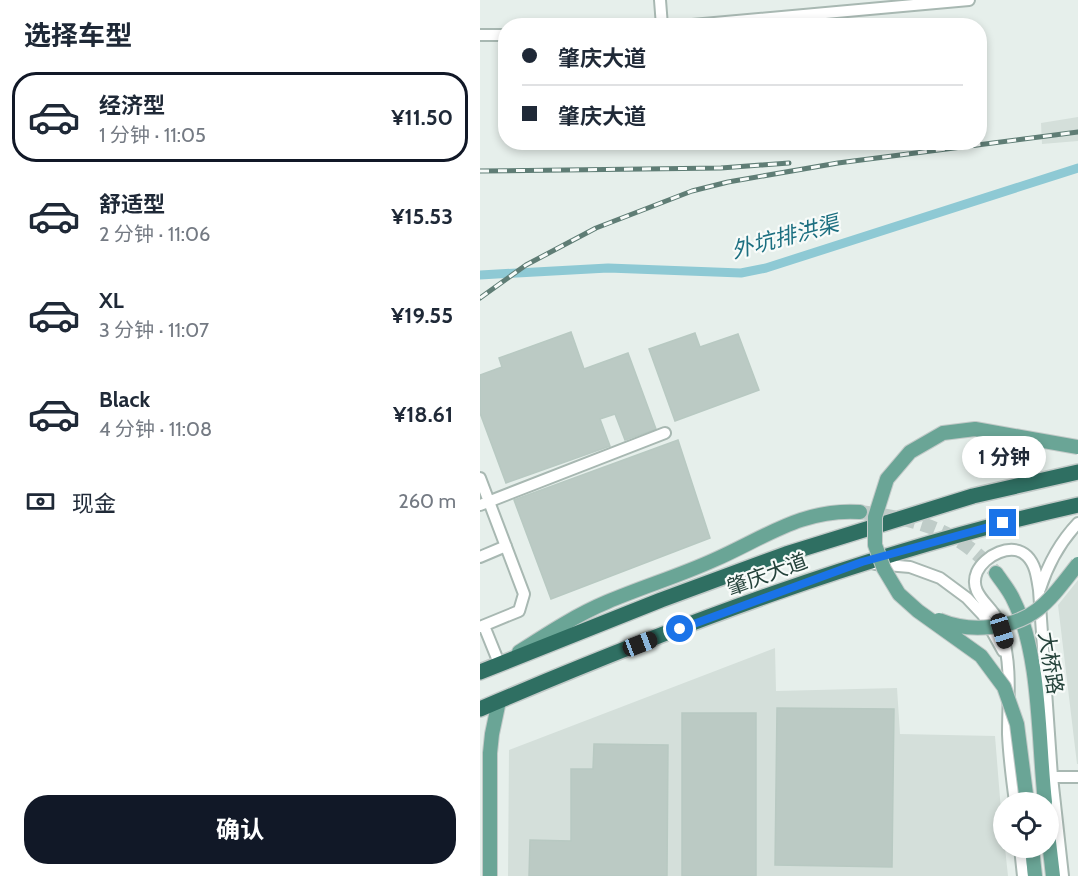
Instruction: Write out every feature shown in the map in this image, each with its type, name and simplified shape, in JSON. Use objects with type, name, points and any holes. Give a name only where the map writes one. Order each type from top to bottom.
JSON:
[{"type":"highway","name":"肇庆大道","points":[[480,672],[786,554],[973,496],[1078,472]]},
{"type":"highway","name":"肇庆大道","points":[[480,709],[640,644],[862,562],[984,527],[1078,505]]},
{"type":"main road","points":[[1026,792],[1017,724],[1004,687],[981,656],[918,611],[899,594],[884,569],[875,545],[875,517],[887,479],[910,452],[943,433],[975,429],[1078,447]]},
{"type":"main road","points":[[499,663],[606,602],[713,561],[784,526],[813,514],[840,510],[860,512]]},
{"type":"main road","points":[[918,611],[947,623],[974,629],[1007,626],[1027,618],[1038,610],[1078,564]]},
{"type":"main road","name":"大桥路","points":[[996,573],[1014,599],[1032,662],[1044,792]]},
{"type":"main road","points":[[490,876],[490,753],[499,701]]},
{"type":"main road","points":[[1033,858],[1035,876]]},
{"type":"main road","points":[[1051,858],[1053,876]]},
{"type":"street","points":[[660,0],[661,18]]},
{"type":"street","points":[[767,18],[969,0]]},
{"type":"street","points":[[480,35],[498,35]]},
{"type":"street","points":[[484,504],[665,433]]},
{"type":"street","points":[[480,478],[484,504],[506,546],[524,594],[519,611],[482,627],[499,663]]},
{"type":"street","points":[[1040,590],[1047,569],[1058,548],[1078,523]]},
{"type":"street","points":[[480,557],[506,546]]},
{"type":"street","points":[[1014,792],[1008,733],[1008,659],[998,620],[978,595],[974,586],[977,572],[993,556],[1011,549],[1025,553],[1033,564],[1040,590],[1052,777],[1063,876]]},
{"type":"street","points":[[862,562],[910,567],[940,578],[967,598],[982,615],[1008,659]]},
{"type":"street","points":[[1052,777],[1078,777]]},
{"type":"street","points":[[1021,858],[1023,876]]},
{"type":"shaded area","points":[[1078,117],[1078,141],[1042,144],[1041,123]]},
{"type":"shaded area","points":[[1078,580],[1078,764],[1077,764],[1058,605]]},
{"type":"shaded area","points":[[775,648],[776,691],[897,688],[900,734],[995,736],[1000,792],[993,792],[993,858],[1006,858],[1008,876],[508,876],[509,750]]},
{"type":"building","points":[[571,332],[584,369],[628,353],[656,429],[625,440],[615,414],[600,419],[610,446],[506,483],[480,413],[480,375],[502,367],[499,358]]},
{"type":"building","points":[[695,333],[700,347],[738,334],[759,390],[675,421],[649,349]]},
{"type":"building","points":[[678,440],[710,538],[551,599],[514,500]]},
{"type":"building","points":[[777,708],[894,709],[892,867],[775,865]]},
{"type":"building","points":[[682,713],[756,713],[756,876],[682,876]]},
{"type":"building","points":[[594,744],[668,745],[667,876],[529,876],[530,840],[571,841],[571,769],[593,769]]},
{"type":"waterway","name":"外坑排洪渠","points":[[480,275],[608,268],[741,273],[766,268],[1078,168]]},
{"type":"tunnel","points":[[860,512],[900,518],[951,536],[982,558],[996,573]]},
{"type":"railway","points":[[987,144],[1078,132]]},
{"type":"railway","points":[[480,298],[526,265],[596,228],[692,191],[728,182],[838,163],[939,150]]},
{"type":"railway","points":[[480,171],[721,168],[789,163]]},
{"type":"route","points":[[680,629],[862,562],[1003,523]]}]
